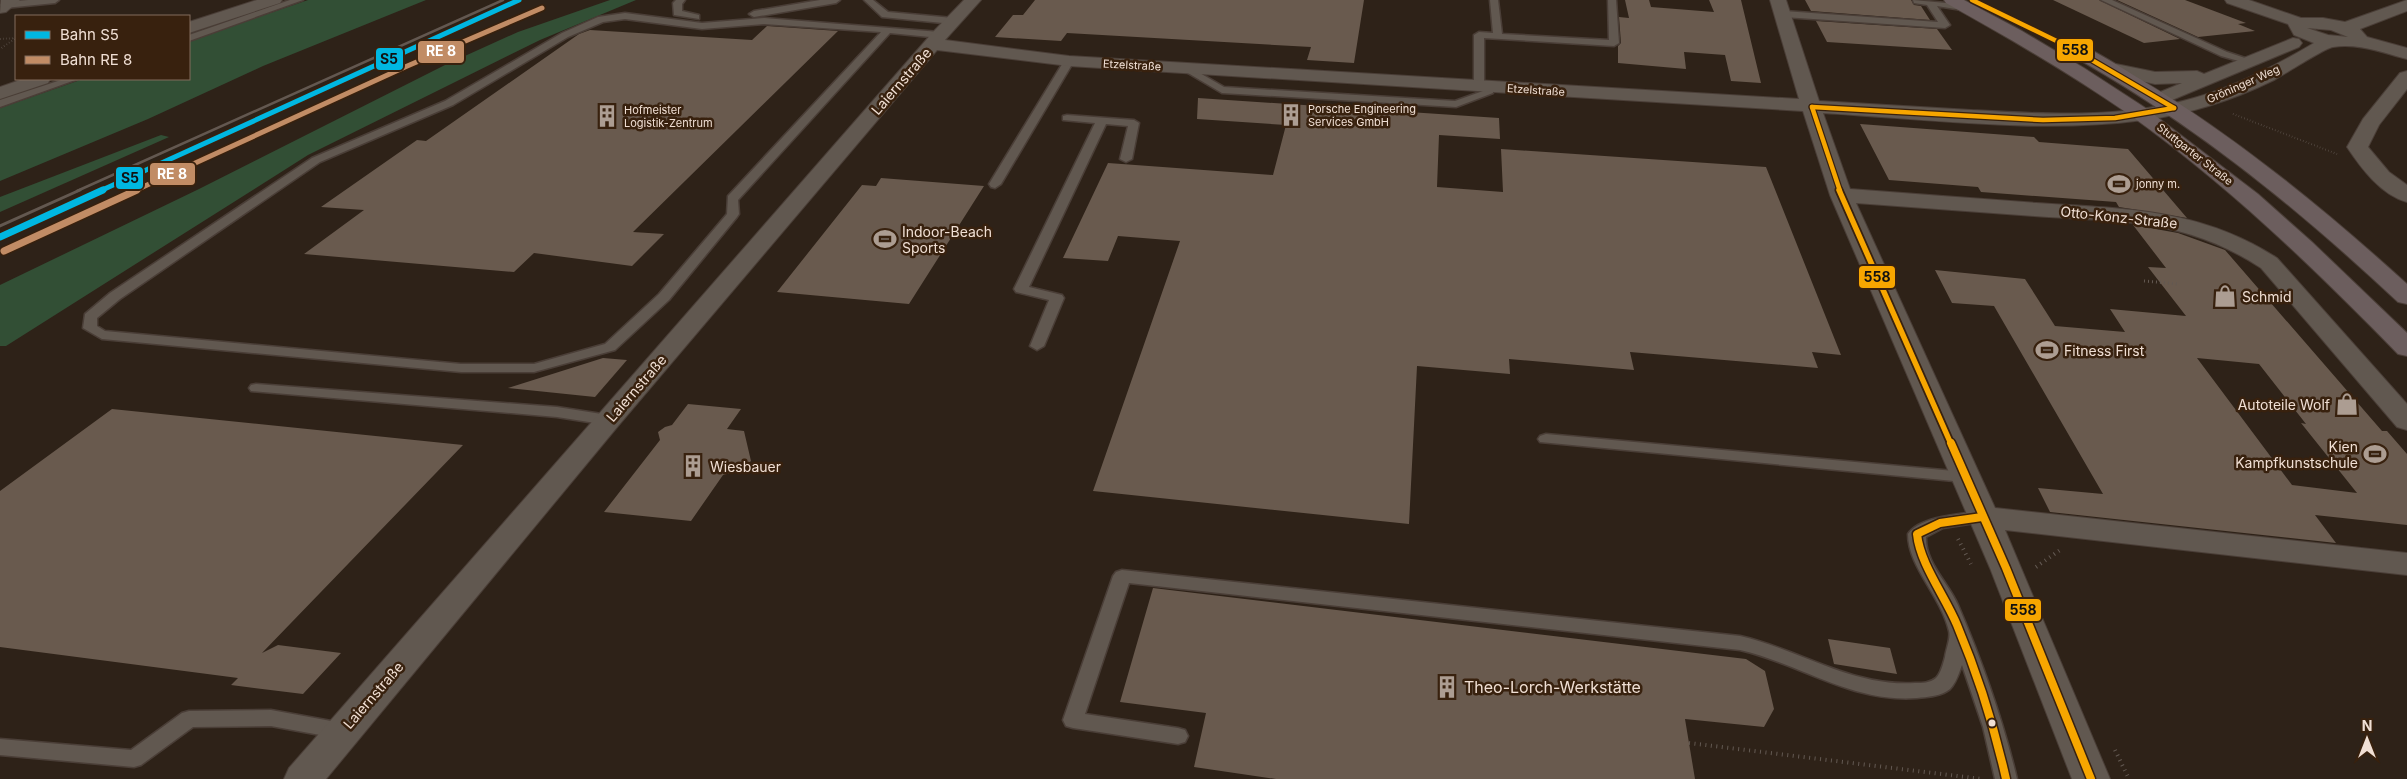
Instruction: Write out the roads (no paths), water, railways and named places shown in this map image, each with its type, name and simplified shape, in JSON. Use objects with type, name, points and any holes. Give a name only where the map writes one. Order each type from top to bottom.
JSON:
[{"type":"main road","name":"Stuttgarter Straße","points":[[1952,0],[1970,4],[2039,31],[2111,69],[2168,103],[2285,190],[2407,297]]},
{"type":"main road","name":"Stuttgarter Straße","points":[[1970,4],[2141,114],[2208,162],[2275,219],[2407,348]]},
{"type":"street","name":"Laiernstraße","points":[[303,779],[608,420],[936,40],[973,0]]},
{"type":"street","points":[[2238,2],[2263,0]]},
{"type":"street","points":[[190,28],[267,1]]},
{"type":"street","points":[[2238,2],[2304,29]]},
{"type":"street","points":[[1781,7],[1841,195],[2006,568],[2091,779]]},
{"type":"street","name":"Gröninger Weg","points":[[2168,103],[2202,102],[2267,75],[2330,41],[2351,34],[2403,9]]},
{"type":"street","name":"Gröninger Weg","points":[[2141,114],[2168,103],[2211,77],[2277,50],[2304,29],[2320,23],[2351,34]]},
{"type":"street","name":"Gröninger Weg","points":[[2304,29],[2330,41]]},
{"type":"street","points":[[2351,34],[2407,54]]},
{"type":"street","name":"Etzelstraße","points":[[936,40],[1069,61],[1812,107],[2020,119],[2110,118],[2141,114]]},
{"type":"street","name":"Gröninger Weg","points":[[2111,69],[2166,79],[2211,77]]},
{"type":"street","points":[[2407,77],[2370,123],[2357,147],[2381,178],[2407,195]]},
{"type":"street","points":[[0,93],[38,80]]},
{"type":"street","name":"Otto-Konz-Straße","points":[[1841,195],[2153,218],[2189,225],[2222,236],[2269,263],[2407,420]]},
{"type":"street","points":[[1982,517],[2407,564]]},
{"type":"lane","points":[[6,4],[55,0]]},
{"type":"lane","points":[[190,38],[298,0]]},
{"type":"lane","points":[[681,0],[678,3],[677,13],[691,17],[710,18],[770,12],[836,0]]},
{"type":"lane","points":[[868,0],[885,15],[953,21]]},
{"type":"lane","points":[[1494,0],[1498,37]]},
{"type":"lane","points":[[1483,86],[1479,36],[1614,43],[1612,0]]},
{"type":"lane","points":[[2105,0],[2224,54],[2249,62]]},
{"type":"lane","points":[[1917,1],[1931,4],[1970,4]]},
{"type":"lane","points":[[1781,7],[1945,25],[1931,4]]},
{"type":"lane","points":[[888,30],[732,199],[733,214],[664,297],[610,347],[534,368],[461,368],[102,335],[90,328],[90,317],[115,296],[316,160],[449,103],[565,36],[601,19],[625,16],[702,26],[764,21],[888,30],[936,40]]},
{"type":"lane","points":[[995,184],[1069,61]]},
{"type":"lane","points":[[0,104],[70,80]]},
{"type":"lane","points":[[1067,118],[1134,123],[1126,159]]},
{"type":"lane","points":[[1037,346],[1057,298],[1021,289],[1102,120]]},
{"type":"lane","points":[[256,388],[557,412],[608,420]]},
{"type":"lane","points":[[1546,439],[1965,477]]},
{"type":"lane","points":[[1982,517],[1949,520],[1925,528],[1917,534],[1916,543],[1918,555],[1944,596],[1959,632],[1996,736],[2006,779]]},
{"type":"lane","points":[[1178,736],[1073,720],[1122,576],[1740,643],[1783,654],[1831,676],[1858,685],[1894,691],[1928,690],[1943,683],[1952,664],[1959,632]]},
{"type":"lane","points":[[0,747],[134,759],[189,720],[271,718],[342,731]]},
{"type":"railway","points":[[77,191],[503,0]]},
{"type":"railway","points":[[0,226],[80,190]]},
{"type":"rail line","name":"S5","points":[[0,237],[519,0]]},
{"type":"place","name":"Porsche Engineering Services GmbH","points":[[1291,115]]},
{"type":"place","name":"Hofmeister Logistik-Zentrum","points":[[607,116]]},
{"type":"place","name":"jonny m.","points":[[2119,184]]},
{"type":"place","name":"Indoor-Beach Sports","points":[[885,239]]},
{"type":"place","name":"Schmid","points":[[2225,296]]},
{"type":"place","name":"Fitness First","points":[[2047,350]]},
{"type":"place","name":"Autoteile Wolf","points":[[2347,404]]},
{"type":"place","name":"Kien Kampfkunstschule","points":[[2375,454]]},
{"type":"place","name":"Wiesbauer","points":[[693,466]]},
{"type":"place","name":"Theo-Lorch-Werkstätte","points":[[1447,687]]}]
